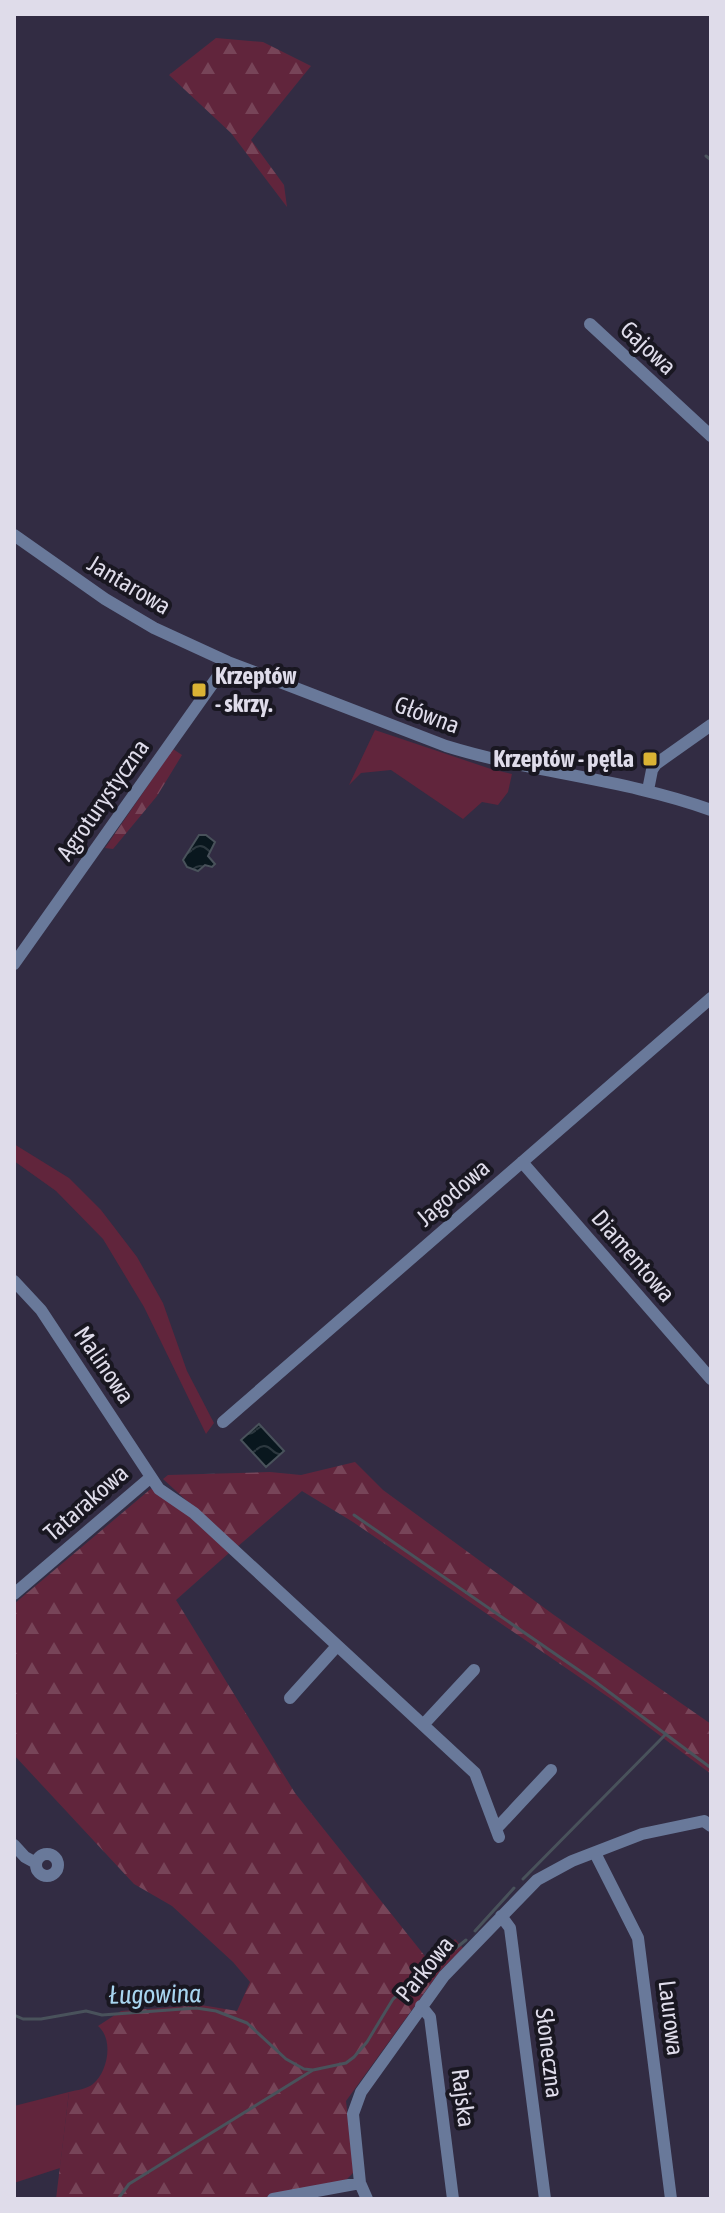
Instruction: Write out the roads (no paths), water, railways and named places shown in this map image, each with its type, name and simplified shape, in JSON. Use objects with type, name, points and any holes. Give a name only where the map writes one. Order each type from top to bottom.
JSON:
[{"type":"street","name":"Gajowa","points":[[590,324],[711,436]]},
{"type":"street","name":"Jantarowa","points":[[14,535],[140,621],[228,662]]},
{"type":"street","name":"Główna","points":[[228,662],[470,753],[509,764],[648,790],[711,810]]},
{"type":"street","name":"Agroturystyczna","points":[[14,964],[228,662]]},
{"type":"street","points":[[648,790],[656,764],[711,725]]},
{"type":"street","name":"Jagodowa","points":[[223,1422],[711,998]]},
{"type":"street","name":"Diamentowa","points":[[522,1162],[711,1379]]},
{"type":"street","name":"Malinowa","points":[[14,1281],[41,1310],[151,1477]]},
{"type":"street","points":[[151,1477],[159,1489],[194,1513],[475,1773],[498,1833],[551,1770]]},
{"type":"street","name":"Tatarakowa","points":[[14,1594],[151,1477]]},
{"type":"street","points":[[290,1698],[337,1646]]},
{"type":"street","points":[[423,1725],[474,1670]]},
{"type":"street","name":"Parkowa","points":[[367,2199],[360,2183],[353,2114],[356,2103],[444,1976],[537,1880],[572,1861],[660,1829],[707,1824]]},
{"type":"street","points":[[14,1845],[36,1863]]},
{"type":"street","name":"Laurowa","points":[[595,1853],[638,1938],[671,2199]]},
{"type":"street","name":"Słoneczna","points":[[501,1916],[510,1928],[545,2199]]},
{"type":"street","name":"Rajska","points":[[421,2006],[430,2017],[453,2199]]},
{"type":"street","points":[[273,2199],[360,2183]]},
{"type":"water","points":[[199,835],[206,835],[215,842],[208,856],[215,864],[212,867],[205,865],[198,871],[187,867],[183,860]]},
{"type":"water","points":[[259,1424],[284,1451],[266,1467],[241,1440]]},
{"type":"waterway","points":[[706,156],[711,160]]},
{"type":"waterway","points":[[354,1515],[593,1680],[711,1768]]},
{"type":"waterway","name":"Ługowina","points":[[523,1879],[666,1734]]},
{"type":"waterway","name":"Ługowina","points":[[475,1931],[514,1888]]},
{"type":"waterway","name":"Ługowina","points":[[14,2015],[23,2019],[41,2019],[86,2011],[102,2015],[196,2008],[216,2011],[247,2023],[286,2059],[304,2069],[313,2070],[346,2063],[354,2057],[367,2042],[393,1999],[466,1940]]},
{"type":"waterway","points":[[118,2199],[129,2184],[313,2070]]},
{"type":"place","name":"Krzeptów - skrzy.","points":[[199,690]]},
{"type":"place","name":"Krzeptów - pętla","points":[[650,759]]}]
